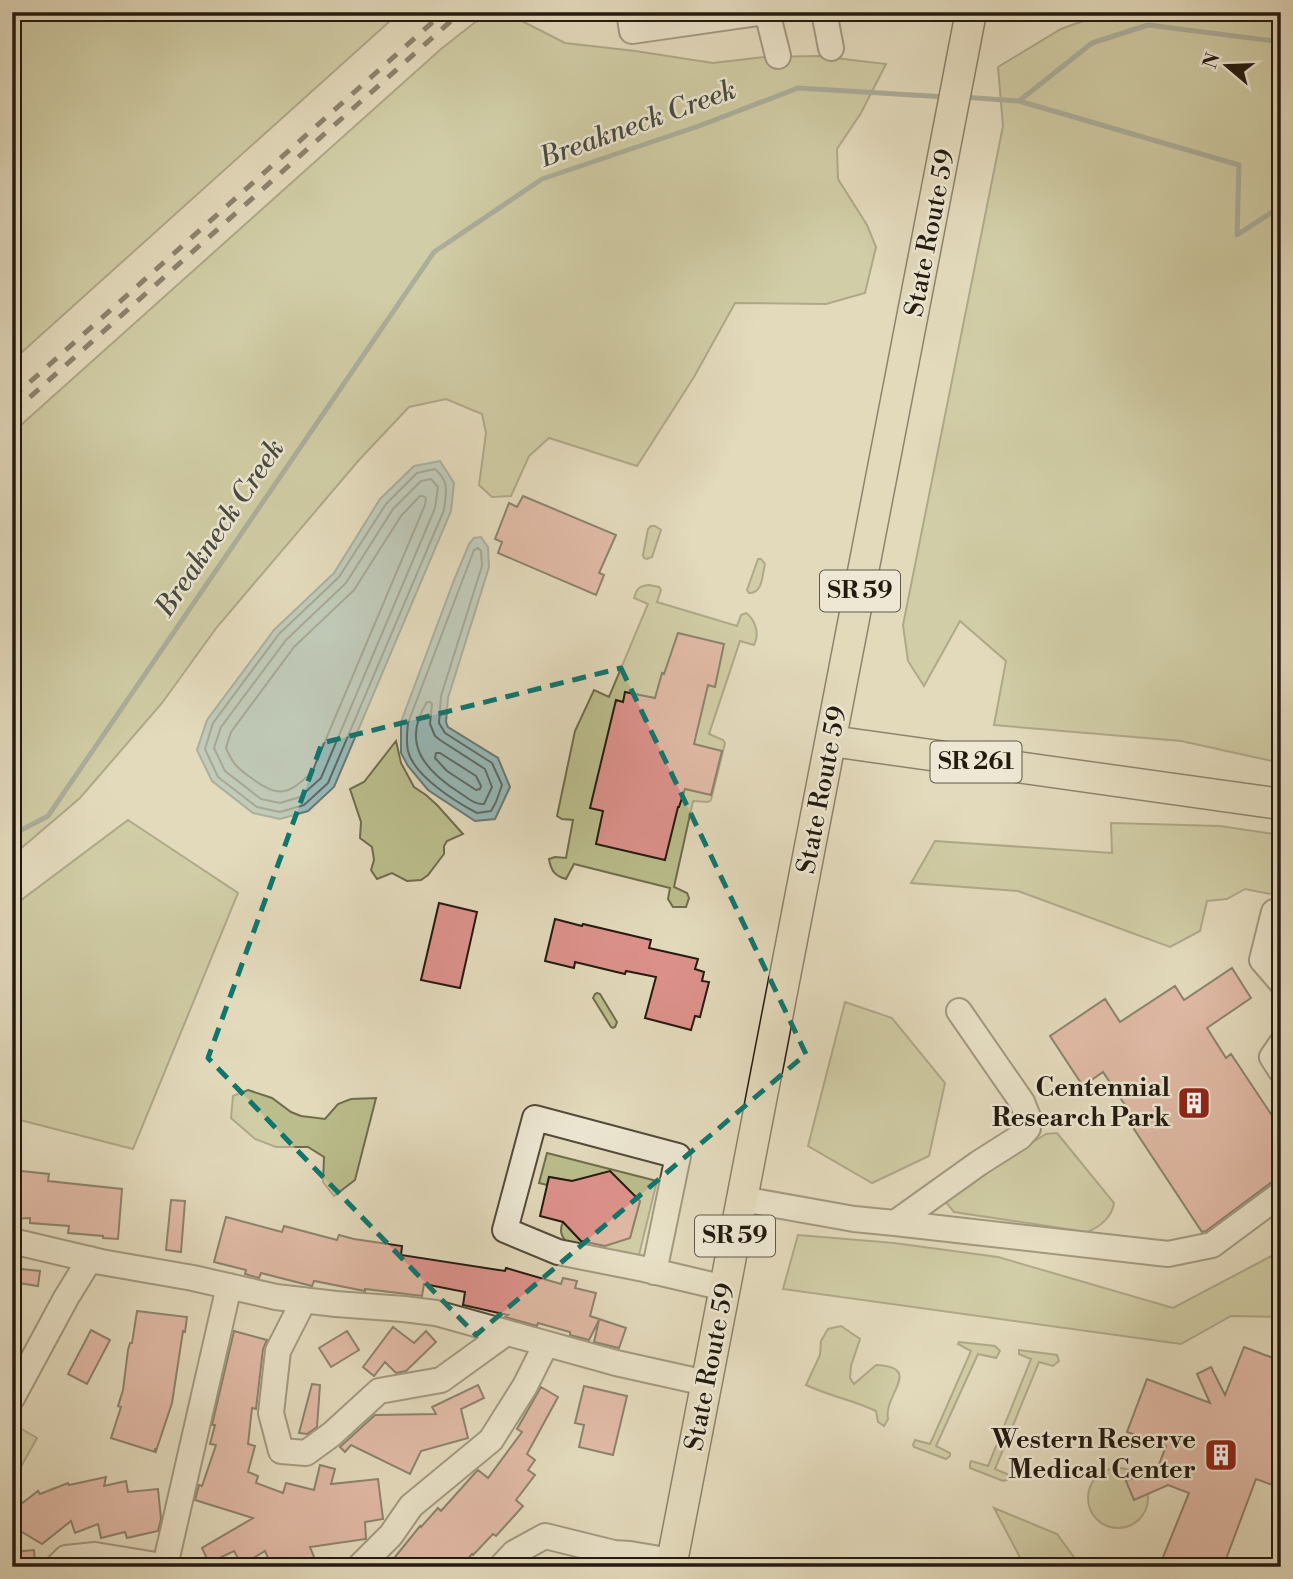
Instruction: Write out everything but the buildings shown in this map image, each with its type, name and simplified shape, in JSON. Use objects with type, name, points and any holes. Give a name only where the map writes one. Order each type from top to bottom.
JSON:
[{"type":"main road","name":"State Route 59","points":[[671,1564],[971,12]]},
{"type":"main road","name":"SR 261","points":[[831,741],[1281,804]]},
{"type":"street","points":[[629,12],[632,31],[766,12],[778,56]]},
{"type":"street","points":[[824,12],[831,48]]},
{"type":"street","points":[[1274,912],[1262,960],[1281,982]]},
{"type":"street","points":[[895,1223],[1028,1129],[1028,1117],[1022,1102],[959,1011]]},
{"type":"street","points":[[1281,1044],[1272,1057],[1281,1071]]},
{"type":"street","points":[[654,1272],[678,1156],[535,1118],[505,1230],[558,1252],[725,1288]]},
{"type":"street","points":[[742,1199],[854,1219],[1168,1254],[1212,1245],[1281,1194]]},
{"type":"street","points":[[12,1241],[276,1297],[436,1313],[616,1363],[706,1383]]},
{"type":"street","points":[[12,1398],[90,1259]]},
{"type":"street","points":[[57,1567],[66,1559],[95,1555],[167,1567],[229,1286]]},
{"type":"street","points":[[304,1300],[278,1351],[271,1413],[281,1451],[306,1453],[332,1434],[379,1391],[441,1380],[506,1333]]},
{"type":"street","points":[[359,1567],[391,1535],[411,1506],[491,1440],[525,1386],[546,1344]]},
{"type":"street","points":[[501,1567],[514,1553],[545,1536],[607,1560],[630,1554],[671,1564]]},
{"type":"highlighted area","points":[[621,668],[806,1054],[476,1335],[208,1058],[322,743]]},
{"type":"green space","points":[[12,12],[400,12],[12,361]]},
{"type":"green space","points":[[1108,12],[1281,12],[1281,763],[1181,741],[994,725],[1006,661],[960,621],[924,686],[908,661],[903,625],[1003,126],[998,67],[1061,29]]},
{"type":"green space","points":[[483,16],[516,18],[565,43],[713,63],[764,57],[818,56],[886,64],[861,113],[837,149],[838,179],[867,225],[876,247],[865,293],[826,304],[735,303],[694,377],[637,466],[549,438],[529,456],[511,496],[492,497],[479,485],[486,433],[482,414],[446,399],[409,407],[359,460],[217,627],[162,703],[80,798],[12,856],[12,433],[441,49]]},
{"type":"green space","points":[[651,526],[661,530],[652,557],[647,559],[643,555]]},
{"type":"green space","points":[[758,559],[765,564],[761,583],[757,590],[749,593],[747,590]]},
{"type":"green space","points":[[649,585],[661,590],[657,602],[737,626],[741,615],[746,613],[756,627],[754,645],[740,641],[709,734],[725,743],[711,800],[693,801],[674,887],[687,893],[689,898],[686,907],[673,907],[668,899],[670,888],[574,864],[566,879],[562,878],[556,875],[549,859],[566,858],[573,820],[557,816],[575,731],[594,690],[609,697],[648,604],[634,598],[635,595],[639,588]]},
{"type":"green space","points":[[396,741],[401,763],[414,787],[437,805],[463,834],[447,841],[444,854],[421,880],[407,881],[392,873],[377,879],[371,870],[374,860],[372,847],[360,838],[361,822],[350,789],[364,782]]},
{"type":"green space","points":[[128,820],[238,893],[133,1149],[12,1118],[12,907]]},
{"type":"green space","points":[[1111,823],[1220,826],[1281,835],[1281,896],[1245,889],[1227,899],[1207,901],[1200,931],[1170,947],[1018,891],[911,883],[935,841],[1112,853]]},
{"type":"green space","points":[[597,993],[617,1022],[613,1028],[593,998]]},
{"type":"green space","points":[[845,1002],[892,1018],[945,1083],[929,1156],[872,1183],[808,1146]]},
{"type":"green space","points":[[248,1090],[272,1098],[301,1116],[325,1119],[338,1104],[351,1099],[376,1098],[355,1180],[334,1196],[323,1182],[324,1157],[308,1147],[276,1147],[255,1139],[231,1118],[233,1096]]},
{"type":"green space","points":[[1057,1133],[1114,1203],[1105,1221],[1096,1227],[1087,1232],[954,1212],[946,1202],[1021,1149],[1046,1134]]},
{"type":"green space","points":[[547,1153],[657,1181],[637,1263],[570,1246],[563,1238],[561,1229],[563,1222],[590,1250],[630,1238],[640,1201],[572,1181],[549,1177],[547,1185],[539,1183]]},
{"type":"green space","points":[[798,1235],[894,1243],[998,1257],[1173,1308],[1281,1251],[1281,1317],[1231,1316],[1181,1344],[783,1289]]},
{"type":"green space","points":[[841,1326],[860,1339],[851,1366],[850,1378],[854,1384],[876,1365],[890,1367],[897,1371],[900,1377],[884,1426],[878,1422],[876,1411],[806,1385],[820,1355],[821,1341],[828,1329]]},
{"type":"green space","points":[[958,1344],[995,1346],[1000,1351],[996,1358],[978,1354],[936,1446],[950,1453],[946,1459],[913,1445],[915,1440],[930,1444],[935,1433],[971,1351]]},
{"type":"green space","points":[[1019,1350],[1057,1355],[1059,1361],[1053,1366],[1039,1362],[995,1469],[1007,1474],[1007,1480],[1003,1481],[970,1468],[970,1464],[971,1461],[988,1466],[1031,1359],[1019,1354]]},
{"type":"green space","points":[[20,1428],[37,1438],[18,1472],[12,1469],[12,1441]]},
{"type":"green space","points":[[1118,1468],[1139,1477],[1148,1498],[1139,1519],[1118,1528],[1097,1519],[1088,1498],[1097,1477]]},
{"type":"green space","points":[[994,1508],[1057,1534],[1081,1567],[1025,1567]]},
{"type":"water","points":[[440,461],[454,483],[451,511],[334,787],[308,811],[280,819],[253,813],[212,781],[197,750],[207,720],[274,630],[334,573],[380,499],[414,466]]},
{"type":"water","points":[[481,537],[488,547],[489,567],[448,698],[446,722],[448,727],[498,758],[510,787],[495,819],[475,821],[428,790],[408,766],[401,753],[401,722],[469,544],[474,538]]},
{"type":"waterway","name":"Breakneck Creek","points":[[1019,101],[1092,43],[1148,25],[1281,42]]},
{"type":"waterway","name":"Breakneck Creek","points":[[12,835],[48,816],[434,252],[542,179],[699,126],[798,88],[946,97]]},
{"type":"waterway","points":[[963,97],[1019,101],[1239,165],[1237,235],[1281,206]]},
{"type":"railway","points":[[12,398],[444,12]]},
{"type":"railway","points":[[12,413],[461,12]]},
{"type":"place","name":"Centennial Research Park","points":[[1194,1103]]},
{"type":"place","name":"Western Reserve Medical Center","points":[[1221,1455]]}]
